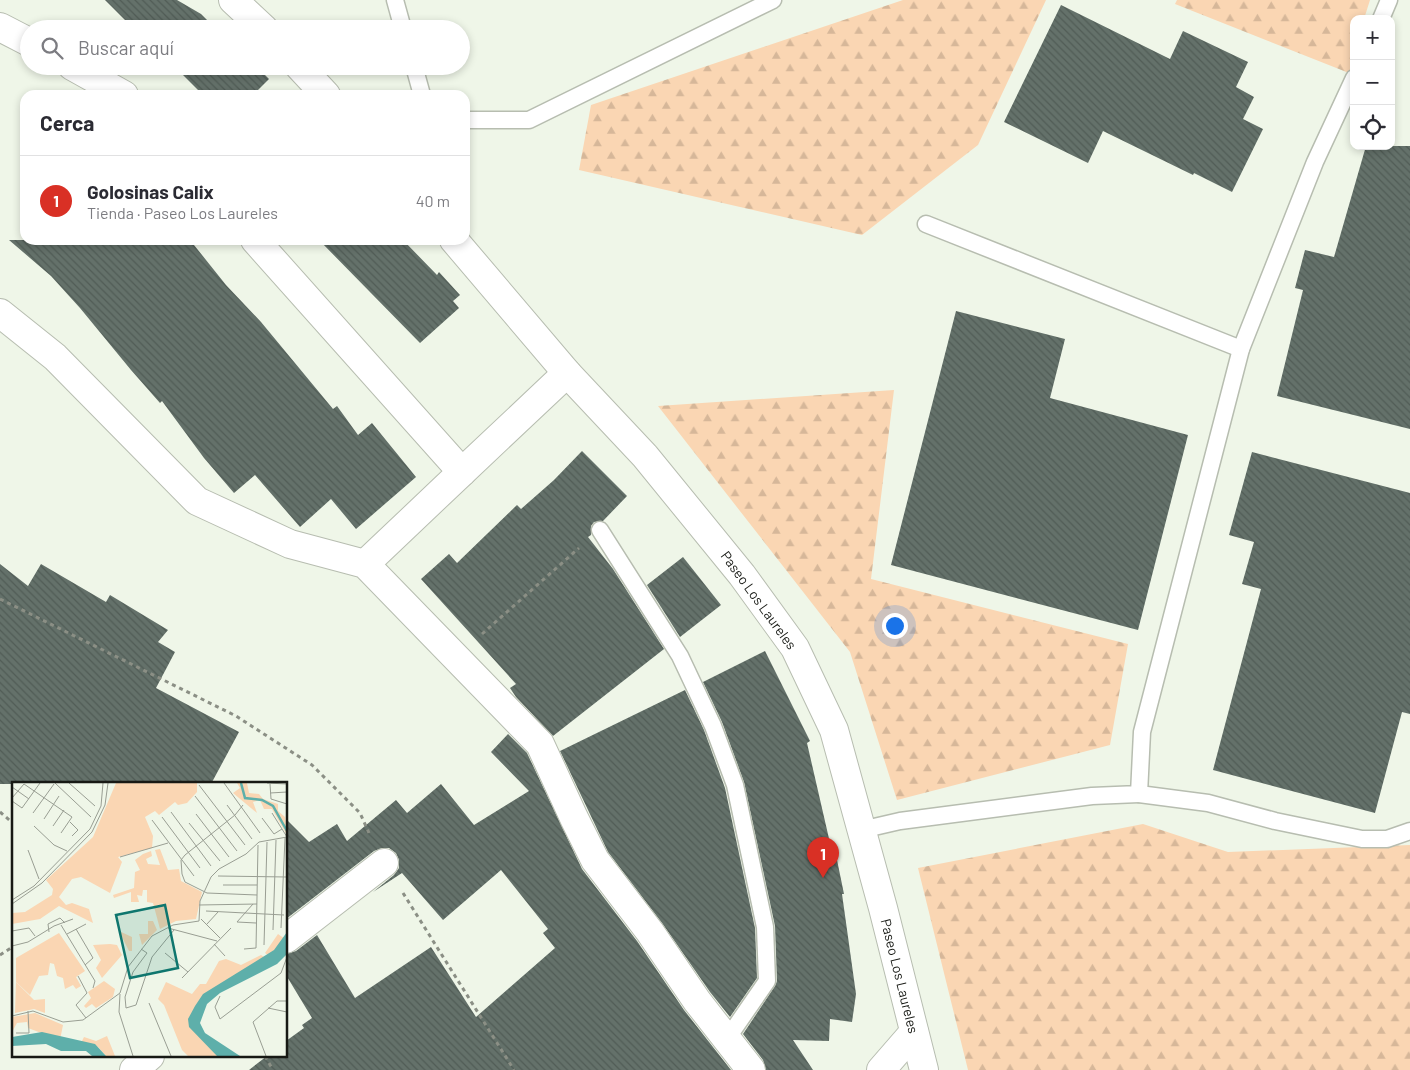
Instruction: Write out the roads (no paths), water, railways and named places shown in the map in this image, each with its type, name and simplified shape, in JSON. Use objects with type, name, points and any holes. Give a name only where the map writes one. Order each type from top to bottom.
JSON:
[{"type":"street","points":[[234,0],[255,20]]},
{"type":"street","points":[[0,26],[20,37]]},
{"type":"street","points":[[88,75],[115,90]]},
{"type":"street","points":[[307,75],[321,90]]},
{"type":"street","points":[[259,245],[462,472]]},
{"type":"street","name":"Paseo Los Laureles","points":[[458,245],[567,373],[645,456],[742,575],[795,648],[834,730],[883,908],[924,1070]]},
{"type":"street","points":[[0,313],[54,356],[197,501],[290,544],[365,564],[540,744],[595,860],[650,932],[697,1001],[751,1070]]},
{"type":"street","points":[[365,564],[567,373]]},
{"type":"street","points":[[288,937],[384,862]]},
{"type":"street","points":[[880,1070],[914,1032]]},
{"type":"street","points":[[134,1070],[148,1058]]},
{"type":"lane","points":[[395,0],[401,20]]},
{"type":"lane","points":[[470,120],[529,120],[774,0]]},
{"type":"lane","points":[[1383,15],[1389,0]]},
{"type":"lane","points":[[416,75],[421,90]]},
{"type":"lane","points":[[1139,794],[1142,732],[1241,349],[1316,162],[1350,87]]},
{"type":"lane","points":[[926,224],[1241,349]]},
{"type":"lane","points":[[600,530],[680,656],[713,726],[734,785],[765,927],[767,981],[727,1039]]},
{"type":"lane","points":[[861,830],[900,821],[1092,796],[1139,794],[1208,803],[1275,821],[1362,839],[1387,839],[1410,831]]},
{"type":"place","name":"Golosinas Calix","points":[[823,878]]}]
